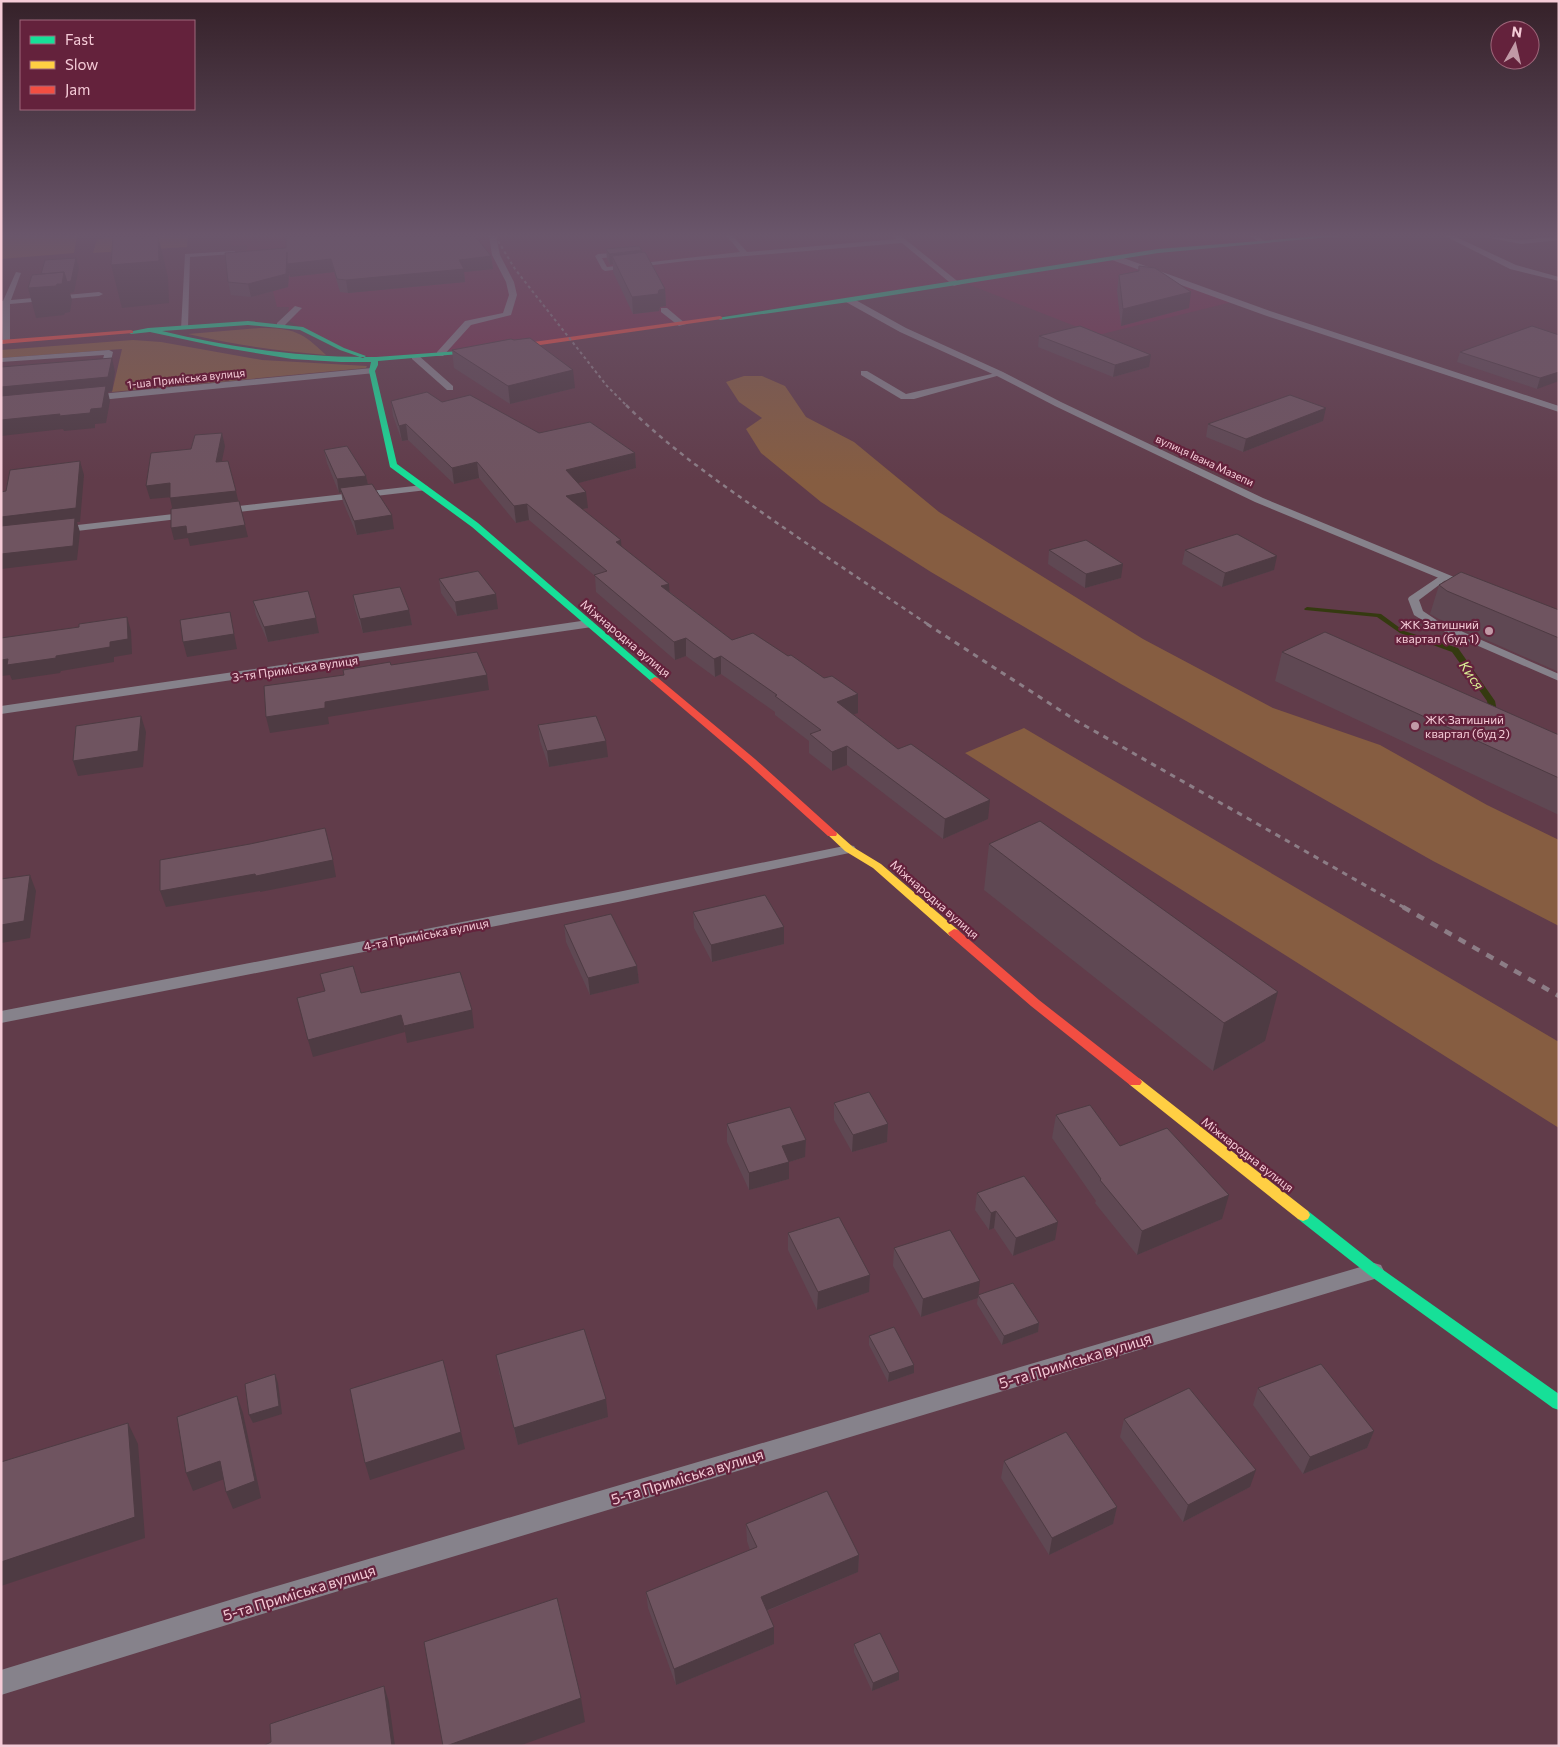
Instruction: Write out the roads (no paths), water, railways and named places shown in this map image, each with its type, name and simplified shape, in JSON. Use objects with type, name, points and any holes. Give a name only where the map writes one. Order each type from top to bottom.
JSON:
[{"type":"street","points":[[440,354],[468,323],[492,318]]},
{"type":"street","points":[[510,347],[727,318]]},
{"type":"street","name":"вулиця Івана Мазепи","points":[[881,318],[1259,500],[1479,591]]},
{"type":"street","points":[[1281,318],[1559,408]]},
{"type":"street","points":[[4,342],[248,323],[301,328],[373,365]]},
{"type":"street","points":[[148,330],[246,351],[373,365],[415,357],[484,350]]},
{"type":"street","name":"1-ша Приміська вулиця","points":[[79,399],[373,365]]},
{"type":"street","name":"Міжнародна вулиця","points":[[373,365],[393,464],[475,525],[588,624],[751,761],[849,848],[876,866],[1035,1003],[1374,1271],[1559,1403]]},
{"type":"street","points":[[50,531],[423,488]]},
{"type":"street","name":"3-тя Приміська вулиця","points":[[1,710],[588,624]]},
{"type":"street","name":"4-та Приміська вулиця","points":[[1,1017],[618,897],[849,848]]},
{"type":"street","name":"5-та Приміська вулиця","points":[[1,1683],[265,1602],[1374,1271]]},
{"type":"lane","points":[[4,318],[4,342]]},
{"type":"lane","points":[[184,327],[185,318]]},
{"type":"lane","points":[[280,325],[288,318]]},
{"type":"lane","points":[[674,318],[682,324]]},
{"type":"lane","points":[[1,360],[108,352],[106,365],[87,367]]},
{"type":"lane","points":[[415,357],[450,388]]},
{"type":"lane","points":[[864,373],[904,396],[911,397],[1000,374]]},
{"type":"lane","points":[[1443,576],[1412,599],[1418,613],[1434,623],[1559,678]]},
{"type":"waterway","name":"Кися","points":[[1307,609],[1379,615],[1402,632],[1455,650],[1491,701],[1494,716]]},
{"type":"railway","points":[[553,318],[607,386],[640,419],[670,445],[794,535],[929,625]]},
{"type":"railway","points":[[927,624],[1075,720],[1405,908]]},
{"type":"railway","points":[[1403,907],[1559,996]]},
{"type":"place","name":"ЖК Затишний квартал (буд 1)","points":[[1489,631]]},
{"type":"place","name":"ЖК Затишний квартал (буд 2)","points":[[1415,726]]}]
